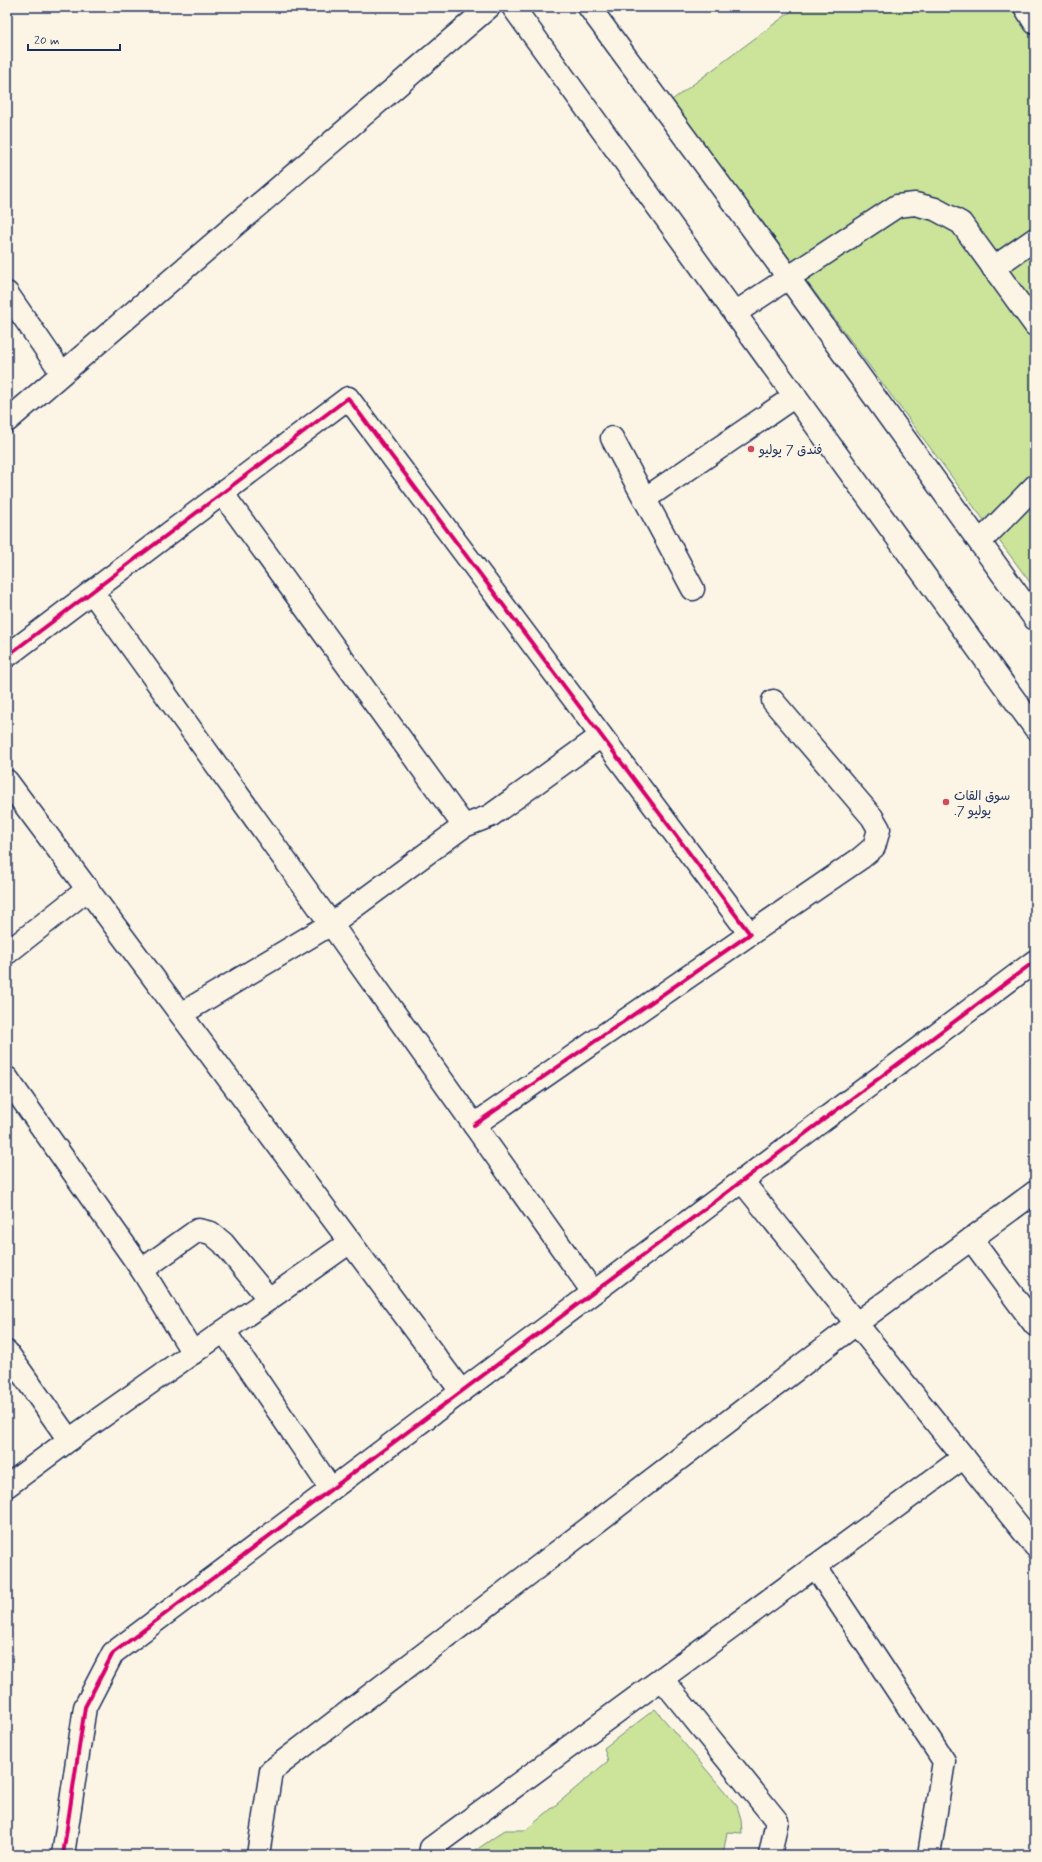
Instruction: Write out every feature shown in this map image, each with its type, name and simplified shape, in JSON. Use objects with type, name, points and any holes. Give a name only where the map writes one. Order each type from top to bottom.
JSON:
[{"type":"street","points":[[7,421],[489,7]]},
{"type":"street","points":[[513,7],[1035,728]]},
{"type":"street","points":[[589,7],[788,277],[1035,619]]},
{"type":"street","points":[[1025,7],[1035,23]]},
{"type":"street","points":[[735,313],[896,206],[915,204],[935,209],[961,223],[1035,325]]},
{"type":"street","points":[[993,268],[1035,239]]},
{"type":"street","points":[[7,293],[62,373]]},
{"type":"street","points":[[646,498],[794,396]]},
{"type":"street","points":[[7,656],[348,398],[750,934]]},
{"type":"street","points":[[612,438],[646,498],[693,589]]},
{"type":"street","points":[[980,542],[1035,486]]},
{"type":"street","points":[[222,493],[464,826]]},
{"type":"street","points":[[92,592],[593,1292]]},
{"type":"street","points":[[474,1125],[861,858],[874,847],[878,829],[872,817],[773,701]]},
{"type":"street","points":[[181,1014],[331,924],[464,826],[490,816],[601,736]]},
{"type":"street","points":[[7,781],[462,1391]]},
{"type":"street","points":[[7,953],[88,889]]},
{"type":"street","points":[[63,1855],[85,1707],[113,1653],[1035,961]]},
{"type":"street","points":[[7,1078],[142,1270],[193,1353]]},
{"type":"street","points":[[742,1180],[1035,1546]]},
{"type":"street","points":[[258,1855],[271,1771],[857,1323],[1035,1192]]},
{"type":"street","points":[[142,1270],[198,1230],[211,1233],[223,1243],[269,1299]]},
{"type":"street","points":[[971,1239],[1035,1325]]},
{"type":"street","points":[[7,1486],[69,1440],[350,1242]]},
{"type":"street","points":[[224,1331],[331,1489]]},
{"type":"street","points":[[7,1352],[69,1440]]},
{"type":"street","points":[[430,1855],[431,1848],[964,1457]]},
{"type":"street","points":[[815,1566],[944,1761],[929,1855]]},
{"type":"street","points":[[662,1679],[777,1821],[770,1855]]},
{"type":"green space","points":[[797,7],[1035,7],[1035,589],[672,100]]},
{"type":"green space","points":[[655,1709],[737,1806],[741,1819],[742,1833],[727,1832],[723,1855],[469,1855],[505,1830],[526,1830],[608,1761],[604,1748]]},
{"type":"cycle path","points":[[7,656],[348,398],[750,934],[474,1125]]},
{"type":"cycle path","points":[[63,1855],[85,1707],[113,1653],[1035,961]]},
{"type":"place","name":"فندق 7 يوليو","points":[[751,449]]},
{"type":"place","name":"سوق القات .7 يوليو","points":[[946,802]]}]
